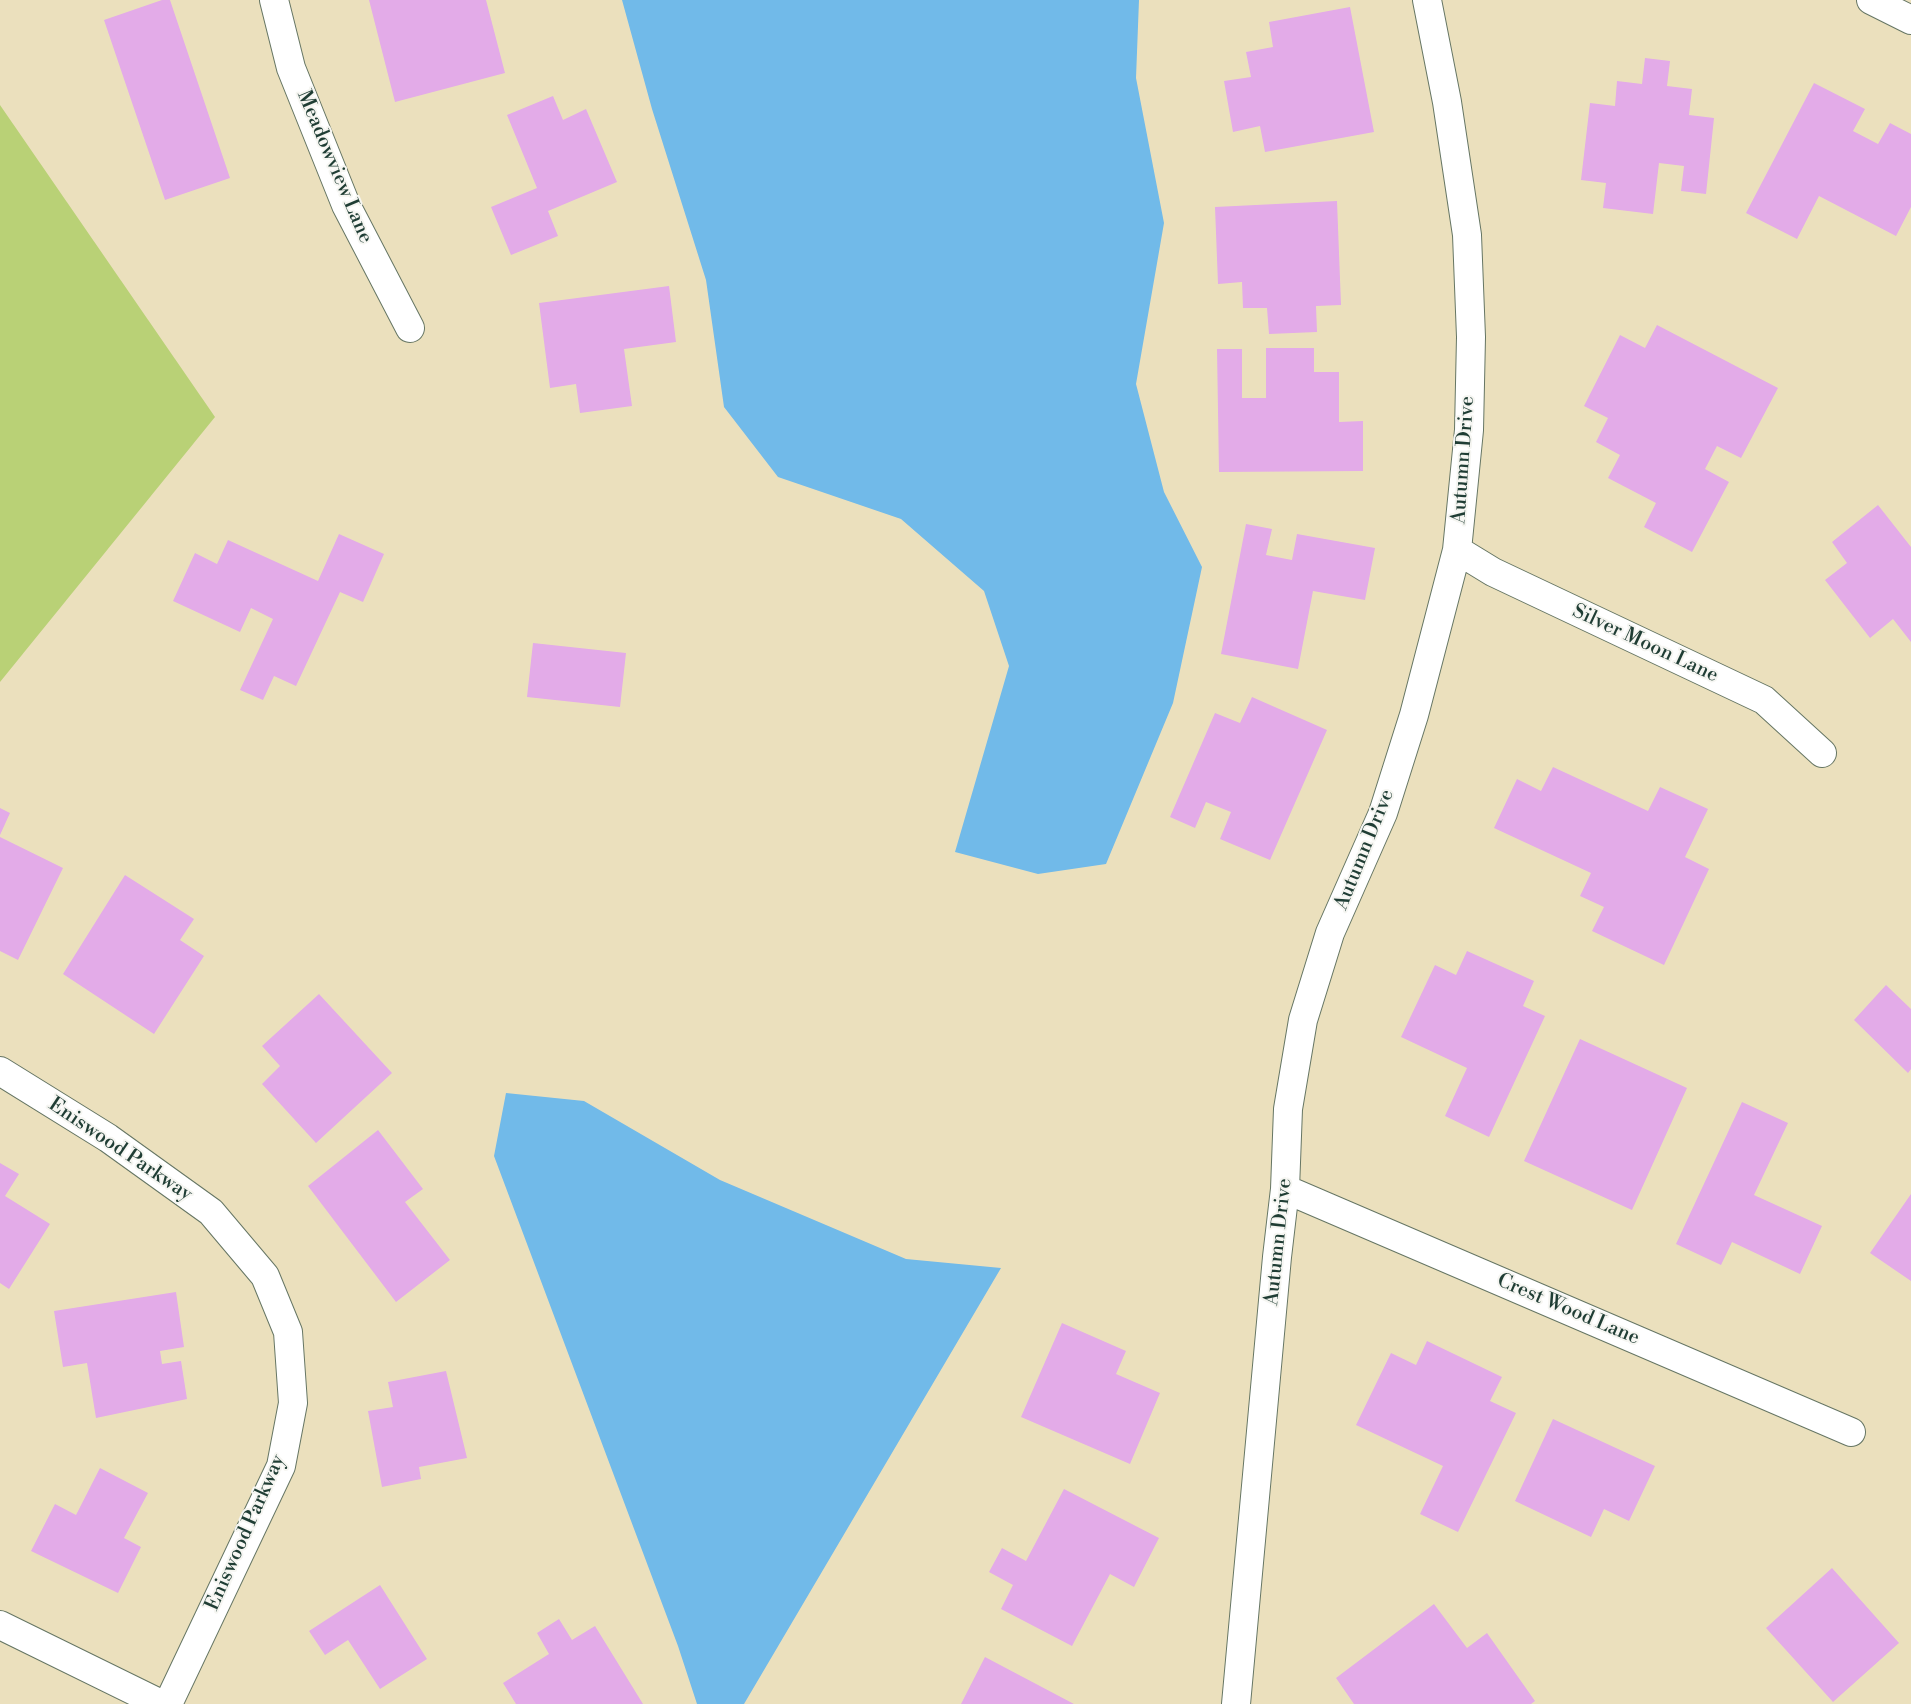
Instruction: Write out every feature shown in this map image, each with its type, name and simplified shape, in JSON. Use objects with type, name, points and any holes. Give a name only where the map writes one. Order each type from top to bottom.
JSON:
[{"type":"street","name":"Meadowview Lane","points":[[274,0],[291,68],[346,205],[410,328]]},
{"type":"street","name":"Autumn Drive","points":[[1236,1704],[1277,1257],[1285,1189],[1288,1109],[1303,1020],[1330,934],[1383,813],[1414,715],[1457,550],[1469,430],[1471,337],[1467,234],[1447,102],[1427,0]]},
{"type":"street","points":[[1872,0],[1911,20]]},
{"type":"street","name":"Silver Moon Lane","points":[[1457,550],[1493,572],[1764,700],[1822,753]]},
{"type":"street","name":"Eniswood Parkway","points":[[0,1071],[108,1138],[211,1212],[265,1276],[288,1332],[293,1403],[281,1466],[168,1704]]},
{"type":"street","name":"Crest Wood Lane","points":[[1285,1189],[1851,1432]]},
{"type":"street","points":[[0,1624],[161,1704]]},
{"type":"green space","points":[[0,105],[215,417],[0,682]]},
{"type":"water","points":[[622,0],[1139,0],[1136,78],[1164,223],[1136,384],[1164,492],[1202,567],[1173,703],[1106,864],[1038,874],[955,852],[1009,666],[984,591],[901,519],[778,477],[724,407],[706,280],[652,109]]},
{"type":"water","points":[[506,1093],[584,1101],[720,1180],[906,1259],[1001,1268],[744,1704],[697,1704],[678,1646],[494,1156]]},
{"type":"building","points":[[162,0],[170,0],[230,178],[165,200],[104,20]]},
{"type":"building","points":[[369,0],[486,0],[505,73],[395,102]]},
{"type":"building","points":[[1350,7],[1374,132],[1265,152],[1260,126],[1233,132],[1224,81],[1251,77],[1246,52],[1273,47],[1269,22]]},
{"type":"building","points":[[1645,58],[1670,61],[1667,86],[1692,89],[1689,115],[1714,118],[1706,194],[1681,191],[1684,166],[1659,163],[1653,214],[1603,208],[1606,183],[1581,180],[1590,103],[1615,106],[1617,81],[1642,84]]},
{"type":"building","points":[[1814,83],[1865,109],[1853,131],[1878,144],[1890,123],[1911,134],[1911,207],[1896,236],[1819,196],[1797,239],[1746,213]]},
{"type":"building","points":[[553,96],[563,120],[586,109],[617,182],[548,211],[558,236],[511,255],[491,207],[537,188],[507,115]]},
{"type":"building","points":[[1337,201],[1341,305],[1316,306],[1317,332],[1269,334],[1267,308],[1243,308],[1242,282],[1218,284],[1215,207]]},
{"type":"building","points":[[669,286],[676,342],[624,349],[632,406],[580,413],[576,384],[550,388],[539,303]]},
{"type":"building","points":[[1657,325],[1778,388],[1741,458],[1717,446],[1705,469],[1729,482],[1692,552],[1644,527],[1656,503],[1608,478],[1620,455],[1596,442],[1608,418],[1584,406],[1620,335],[1645,348]]},
{"type":"building","points":[[1266,348],[1314,348],[1314,372],[1339,372],[1339,422],[1363,421],[1363,471],[1219,472],[1217,349],[1242,349],[1242,398],[1266,398]]},
{"type":"building","points":[[1878,505],[1911,547],[1911,642],[1893,619],[1870,638],[1825,580],[1847,563],[1832,542]]},
{"type":"building","points":[[1246,524],[1272,529],[1266,555],[1292,560],[1297,534],[1375,548],[1365,600],[1313,591],[1298,669],[1221,654]]},
{"type":"building","points":[[339,534],[384,554],[363,602],[340,592],[296,686],[274,676],[263,700],[240,690],[273,619],[251,608],[240,632],[173,601],[195,553],[217,564],[228,540],[318,581]]},
{"type":"building","points":[[533,643],[626,653],[620,707],[527,697]]},
{"type":"building","points":[[1252,697],[1327,730],[1270,860],[1220,839],[1231,812],[1206,802],[1195,828],[1170,817],[1215,713],[1240,723]]},
{"type":"building","points":[[1553,767],[1648,811],[1660,787],[1708,809],[1685,857],[1709,869],[1664,965],[1592,931],[1604,907],[1580,896],[1591,873],[1494,828],[1517,779],[1541,791]]},
{"type":"building","points":[[0,808],[10,813],[0,835]]},
{"type":"building","points":[[0,837],[63,868],[18,960],[0,951]]},
{"type":"building","points":[[125,875],[194,919],[180,940],[204,956],[154,1034],[63,974]]},
{"type":"building","points":[[1467,951],[1534,981],[1523,1006],[1545,1016],[1489,1137],[1445,1116],[1467,1068],[1401,1037],[1435,965],[1456,975]]},
{"type":"building","points":[[1886,985],[1911,1009],[1911,1069],[1908,1073],[1854,1020]]},
{"type":"building","points":[[319,994],[392,1073],[316,1143],[262,1084],[280,1066],[262,1046]]},
{"type":"building","points":[[1580,1039],[1687,1088],[1632,1210],[1524,1161]]},
{"type":"building","points":[[1742,1102],[1788,1123],[1754,1195],[1822,1226],[1800,1274],[1732,1242],[1721,1265],[1676,1244]]},
{"type":"building","points":[[378,1130],[423,1189],[405,1202],[450,1260],[396,1302],[308,1186]]},
{"type":"building","points":[[0,1163],[19,1174],[5,1196],[50,1224],[9,1289],[0,1283]]},
{"type":"building","points":[[1911,1194],[1911,1281],[1870,1253]]},
{"type":"building","points":[[176,1292],[184,1347],[160,1351],[162,1364],[181,1361],[187,1399],[96,1418],[87,1363],[63,1367],[54,1311]]},
{"type":"building","points":[[1062,1323],[1126,1351],[1116,1374],[1160,1393],[1130,1464],[1021,1417]]},
{"type":"building","points":[[1427,1341],[1502,1377],[1490,1401],[1516,1413],[1458,1532],[1420,1514],[1443,1466],[1356,1425],[1391,1353],[1416,1365]]},
{"type":"building","points":[[446,1371],[467,1458],[419,1467],[421,1479],[382,1487],[368,1411],[393,1407],[388,1382]]},
{"type":"building","points":[[1553,1419],[1655,1466],[1629,1521],[1604,1509],[1591,1537],[1515,1501]]},
{"type":"building","points":[[100,1468],[148,1493],[124,1538],[141,1547],[118,1593],[31,1551],[55,1504],[76,1515]]},
{"type":"building","points":[[1064,1489],[1159,1538],[1134,1587],[1110,1574],[1072,1646],[1001,1609],[1013,1585],[989,1572],[1002,1548],[1026,1561]]},
{"type":"building","points":[[1832,1568],[1899,1643],[1833,1702],[1766,1628]]},
{"type":"building","points":[[380,1585],[427,1659],[380,1689],[348,1640],[325,1655],[309,1631]]},
{"type":"building","points":[[1434,1604],[1467,1648],[1487,1633],[1535,1701],[1531,1704],[1354,1704],[1336,1678]]},
{"type":"building","points":[[559,1619],[572,1640],[595,1626],[643,1704],[516,1704],[503,1683],[549,1654],[537,1633]]},
{"type":"building","points":[[985,1657],[1074,1704],[961,1704]]}]
